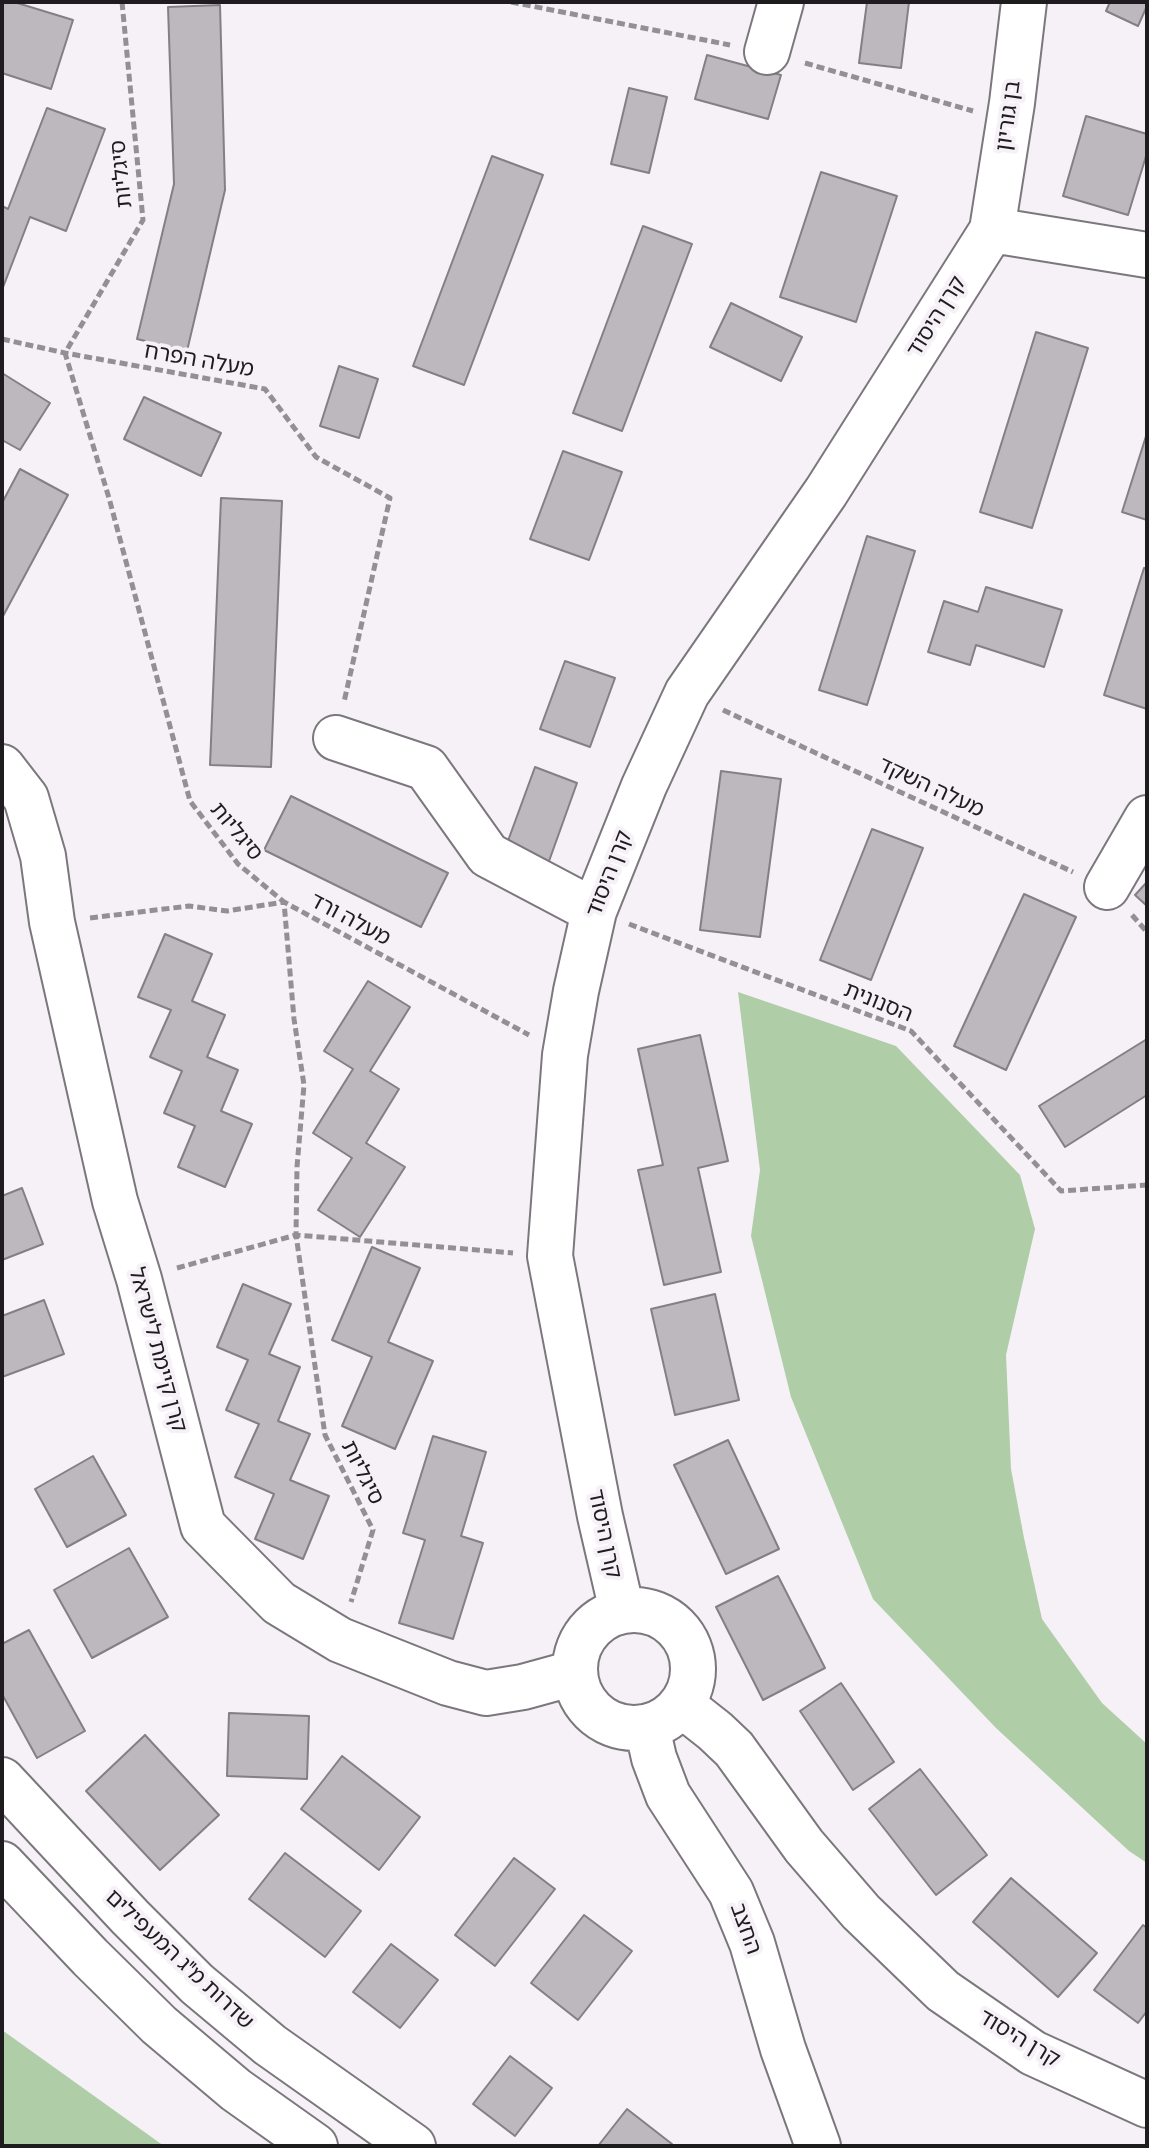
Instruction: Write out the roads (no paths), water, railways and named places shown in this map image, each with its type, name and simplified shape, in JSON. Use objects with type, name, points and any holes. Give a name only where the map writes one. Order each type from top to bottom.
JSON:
[{"type":"street","points":[[767,52],[781,2]]},
{"type":"street","name":"בן גוריון","points":[[992,230],[1024,2]]},
{"type":"street","points":[[992,230],[1147,255]]},
{"type":"street","name":"קרן היסוד","points":[[622,1611],[600,1516],[550,1256],[565,1055],[594,911],[644,786],[687,693],[826,492],[992,230]]},
{"type":"street","points":[[336,738],[426,768],[488,855],[594,911]]},
{"type":"street","name":"קרן קיימת לישראל","points":[[2,767],[26,798],[43,856],[52,922],[115,1201],[139,1279],[203,1526],[279,1603],[340,1640],[448,1683],[486,1693],[574,1673]]},
{"type":"street","points":[[1107,887],[1147,818]]},
{"type":"street","points":[[642,1610],[661,1617],[678,1629],[689,1647],[693,1666],[690,1687],[664,1716],[627,1728],[607,1723],[591,1711],[580,1693],[574,1673],[582,1641],[592,1627],[605,1617],[622,1611],[642,1610]]},
{"type":"street","name":"קרן היסוד","points":[[664,1716],[715,1731],[734,1749],[804,1846],[851,1901],[943,1991],[1033,2053],[1147,2105]]},
{"type":"street","name":"החצב","points":[[664,1716],[654,1758],[668,1795],[731,1892],[752,1943],[783,2049],[817,2145]]},
{"type":"street","name":"שדרות מ\"ג המעפילים","points":[[2,1780],[197,1984],[270,2045],[413,2146]]},
{"type":"street","points":[[2,1864],[159,2025],[236,2090],[315,2146]]}]
